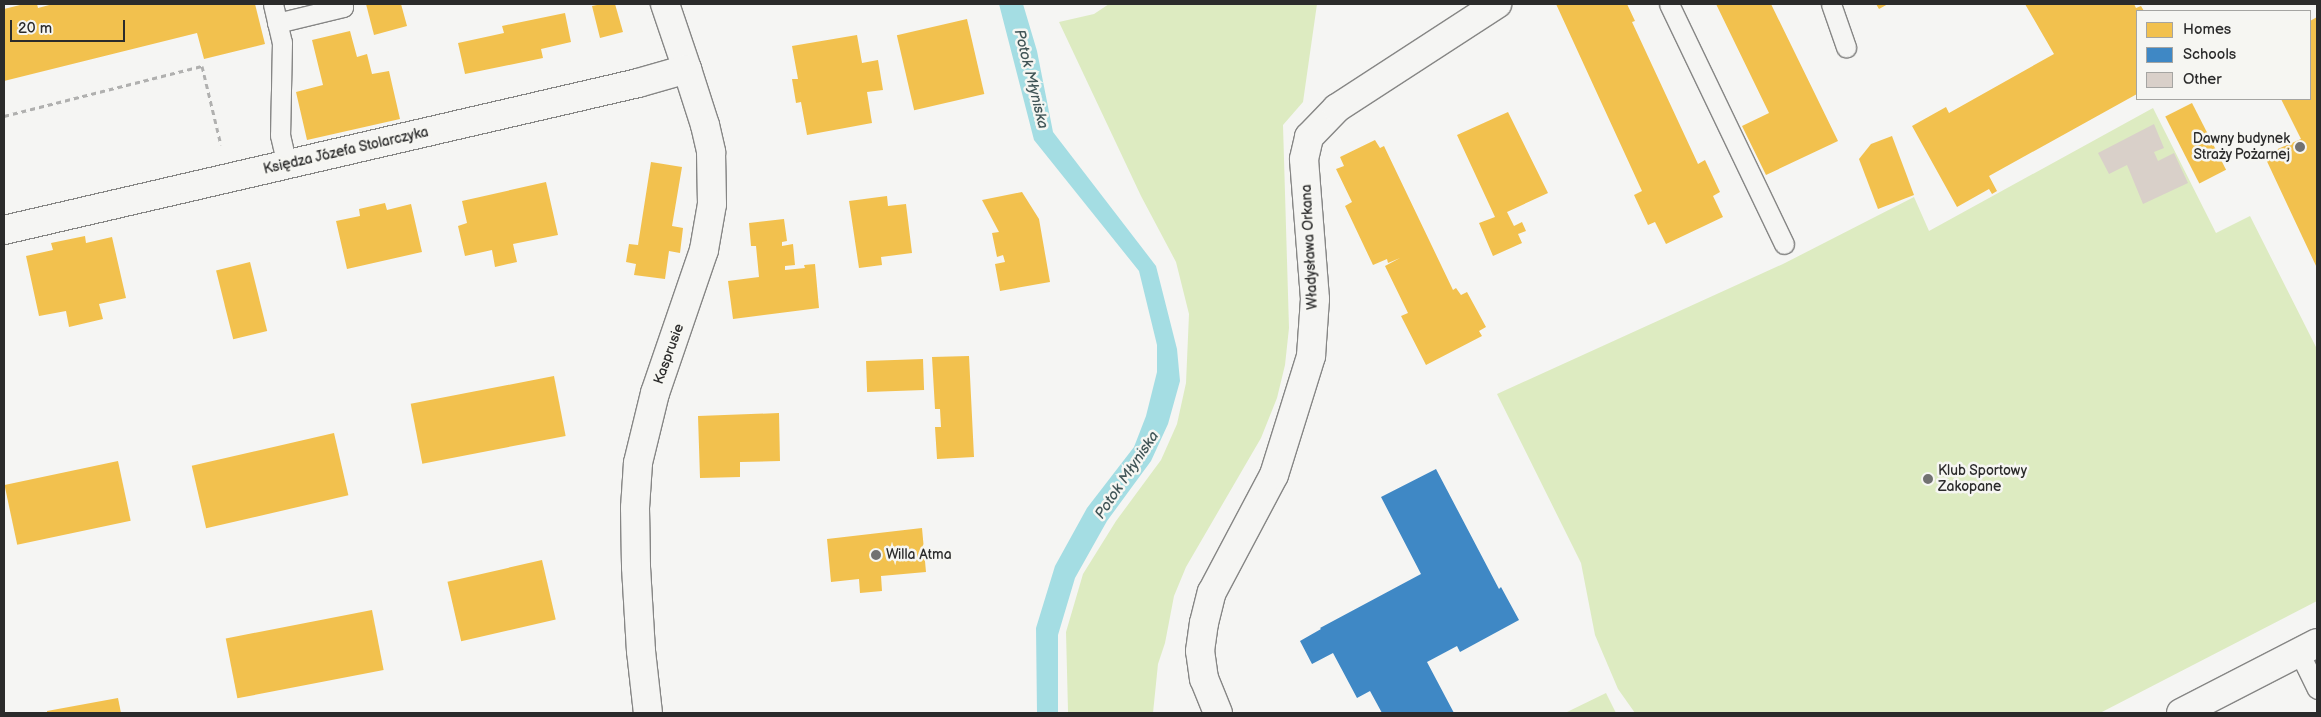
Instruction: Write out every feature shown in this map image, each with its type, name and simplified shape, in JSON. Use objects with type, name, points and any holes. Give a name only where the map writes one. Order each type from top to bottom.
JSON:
[{"type":"street","name":"Kasprusie","points":[[648,713],[636,567],[635,508],[638,463],[655,393],[704,250],[712,210],[711,152],[705,125],[665,4]]},
{"type":"street","name":"Władysława Orkana","points":[[1218,713],[1204,679],[1200,651],[1204,623],[1212,592],[1274,475],[1311,356],[1315,299],[1304,159],[1309,137],[1337,108],[1497,4]]},
{"type":"street","name":"Księdza Józefa Stolarczyka","points":[[4,230],[287,166],[638,83],[687,69]]},
{"type":"street","points":[[2181,713],[2308,648]]},
{"type":"lane","points":[[273,4],[282,42],[280,135],[287,166]]},
{"type":"lane","points":[[277,23],[343,7],[342,4]]},
{"type":"lane","points":[[1669,4],[1784,244]]},
{"type":"lane","points":[[1830,4],[1846,47]]},
{"type":"lane","points":[[2308,648],[2317,689]]},
{"type":"path","points":[[4,116],[202,66],[221,149]]},
{"type":"green space","points":[[1109,4],[1317,4],[1303,102],[1283,125],[1289,328],[1285,365],[1277,398],[1261,438],[1186,567],[1174,596],[1165,643],[1158,664],[1153,713],[1068,713],[1066,632],[1083,574],[1116,521],[1161,460],[1177,424],[1186,383],[1189,314],[1176,262],[1141,196],[1059,22],[1094,14]]},
{"type":"green space","name":"Klub Sportowy Zakopane","points":[[2153,108],[2216,233],[2250,216],[2317,349],[2317,601],[2100,713],[1635,713],[1618,689],[1595,635],[1581,563],[1497,394],[1783,264],[1914,197],[1929,231]]},
{"type":"green space","points":[[1606,693],[1616,713],[1565,713]]},
{"type":"water","name":"Potok Młyniska","points":[[999,4],[1023,4],[1037,51],[1053,132],[1156,266],[1177,349],[1180,381],[1168,424],[1151,461],[1107,521],[1075,578],[1058,635],[1058,713],[1037,713],[1036,628],[1055,566],[1087,508],[1134,447],[1146,416],[1157,372],[1157,345],[1139,271],[1034,140]]},
{"type":"building: Homes","points":[[24,4],[37,4],[38,8],[53,4],[255,4],[265,44],[204,59],[197,33],[4,81],[4,9]]},
{"type":"building: Homes","points":[[366,4],[401,4],[407,26],[374,35]]},
{"type":"building: Homes","points":[[615,4],[623,32],[600,38],[592,6]]},
{"type":"building: Homes","points":[[1556,4],[1627,4],[1635,21],[1632,22],[1698,164],[1705,160],[1720,192],[1713,196],[1723,217],[1666,244],[1655,222],[1648,225],[1634,195],[1642,191]]},
{"type":"building: Homes","points":[[1716,4],[1771,4],[1838,141],[1766,175],[1742,126],[1769,113]]},
{"type":"building: Homes","points":[[1876,4],[1888,4],[1879,9]]},
{"type":"building: Homes","points":[[2025,4],[2134,4],[2136,8],[2141,6],[2143,10],[2136,10],[2136,95],[1989,176],[1997,191],[1992,194],[1989,189],[1957,207],[1912,126],[1946,107],[1949,113],[2054,54]]},
{"type":"building: Homes","points":[[565,13],[571,42],[541,49],[543,58],[465,74],[458,43],[504,33],[502,26]]},
{"type":"building: Homes","name":"Dawny budynek Straży Pożarnej","points":[[2317,17],[2317,268],[2264,155],[2301,139],[2282,100],[2311,100],[2311,20]]},
{"type":"building: Homes","points":[[967,19],[984,94],[914,110],[897,35]]},
{"type":"building: Homes","points":[[350,31],[357,57],[367,54],[372,74],[389,71],[400,119],[307,140],[296,92],[323,85],[312,40]]},
{"type":"building: Homes","points":[[857,35],[862,63],[878,60],[883,90],[867,92],[872,123],[807,135],[801,102],[796,103],[792,79],[798,79],[792,46]]},
{"type":"building: Homes","points":[[2192,103],[2226,170],[2199,183],[2165,117]]},
{"type":"building: Homes","points":[[1508,112],[1548,193],[1507,212],[1514,226],[1522,222],[1526,231],[1518,234],[1522,243],[1493,256],[1479,223],[1495,217],[1457,135]]},
{"type":"building: Homes","points":[[1892,136],[1914,195],[1878,209],[1859,159],[1871,144]]},
{"type":"building: Homes","points":[[1375,140],[1380,148],[1384,146],[1453,290],[1456,288],[1461,295],[1467,292],[1486,327],[1479,331],[1482,336],[1426,365],[1401,316],[1408,313],[1385,266],[1400,258],[1388,263],[1387,259],[1373,265],[1345,206],[1352,202],[1336,169],[1344,166],[1340,157]]},
{"type":"building: Homes","points":[[651,162],[682,167],[672,226],[683,228],[680,253],[669,251],[665,279],[634,275],[636,264],[626,262],[629,244],[638,245]]},
{"type":"building: Homes","points":[[546,182],[558,235],[513,244],[517,262],[495,267],[492,250],[465,256],[458,226],[467,223],[462,201]]},
{"type":"building: Homes","points":[[1022,192],[1039,219],[1050,282],[1000,291],[995,264],[1005,262],[1003,255],[997,257],[992,233],[999,232],[982,200]]},
{"type":"building: Homes","points":[[887,196],[888,206],[906,204],[912,253],[881,257],[882,265],[859,268],[849,201]]},
{"type":"building: Homes","points":[[385,203],[387,210],[411,204],[422,252],[347,269],[336,221],[360,216],[359,209]]},
{"type":"building: Homes","points":[[784,219],[787,241],[782,242],[782,246],[793,244],[795,265],[785,266],[785,270],[805,268],[804,265],[815,264],[819,308],[733,319],[728,281],[759,277],[756,246],[751,246],[749,223]]},
{"type":"building: Homes","points":[[85,236],[86,243],[112,237],[126,298],[99,304],[103,319],[69,327],[66,311],[39,316],[26,256],[53,250],[51,243]]},
{"type":"building: Homes","points":[[250,262],[267,331],[233,339],[216,270]]},
{"type":"building: Homes","points":[[969,356],[974,457],[937,459],[935,427],[941,427],[940,409],[935,409],[932,357]]},
{"type":"building: Homes","points":[[923,359],[924,390],[867,392],[866,361]]},
{"type":"building: Homes","points":[[554,376],[566,436],[422,464],[411,404]]},
{"type":"building: Homes","points":[[779,413],[780,461],[740,462],[740,477],[700,478],[698,416]]},
{"type":"building: Homes","points":[[334,433],[348,495],[206,528],[192,466]]},
{"type":"building: Homes","points":[[118,461],[131,521],[17,545],[5,485]]},
{"type":"building: Homes","name":"Willa Atma","points":[[922,528],[926,572],[881,576],[882,591],[860,593],[859,579],[831,582],[827,539]]},
{"type":"building: Homes","points":[[542,560],[556,619],[461,641],[447,582]]},
{"type":"building: Homes","points":[[372,610],[384,670],[237,698],[226,638]]},
{"type":"building: Homes","points":[[118,698],[121,713],[47,713],[47,711]]},
{"type":"building: Schools","points":[[1436,469],[1499,589],[1501,587],[1519,620],[1460,652],[1457,646],[1427,662],[1454,713],[1382,713],[1370,691],[1357,698],[1333,653],[1312,664],[1300,641],[1320,628],[1421,574],[1381,497]]},
{"type":"building: Other","points":[[2154,124],[2164,148],[2154,152],[2158,161],[2174,153],[2188,183],[2143,204],[2127,165],[2109,174],[2098,153]]},
{"type":"place","name":"Dawny budynek Straży Pożarnej","points":[[2300,147]]},
{"type":"place","name":"Klub Sportowy Zakopane","points":[[1928,479]]},
{"type":"place","name":"Willa Atma","points":[[876,555]]}]
